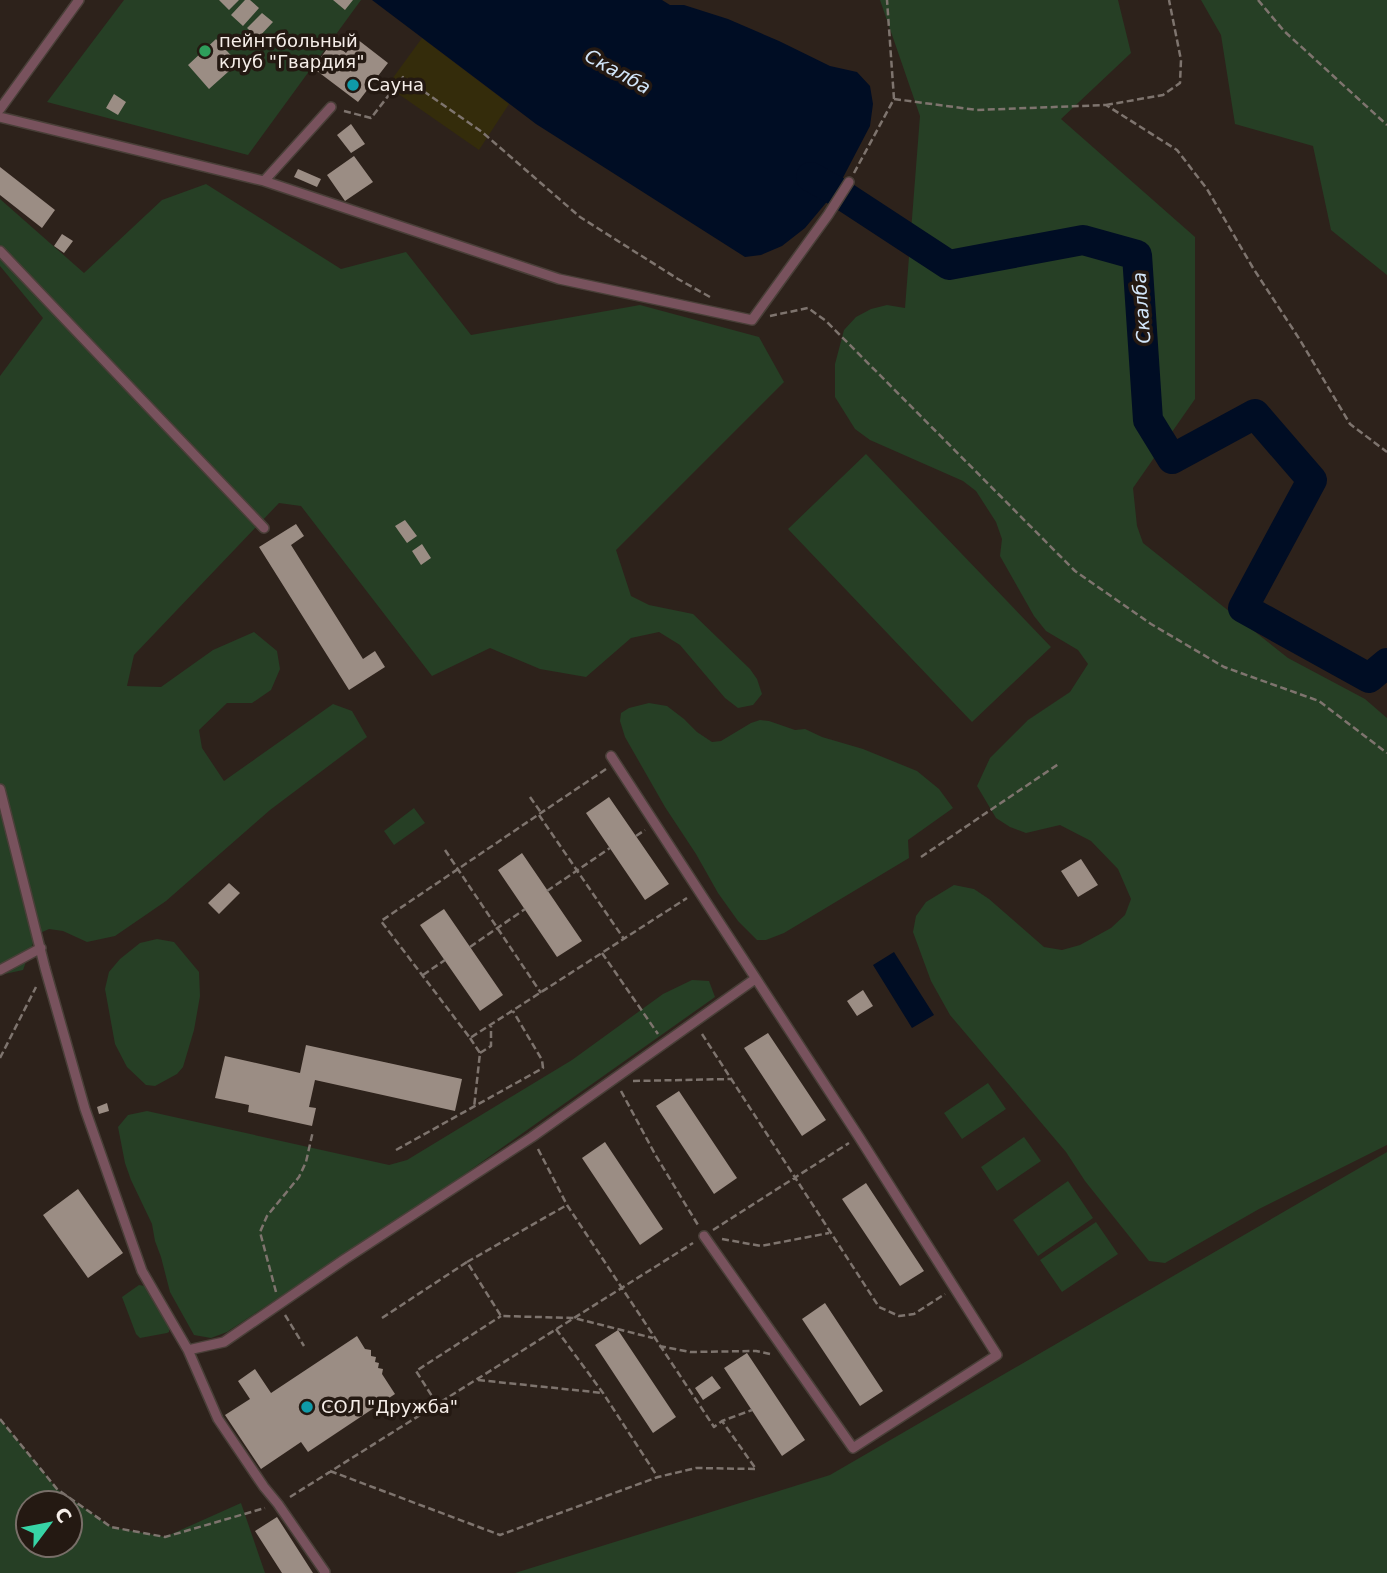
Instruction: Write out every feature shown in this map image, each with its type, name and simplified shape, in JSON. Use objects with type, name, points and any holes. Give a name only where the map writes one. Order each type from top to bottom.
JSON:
[{"type":"lane","points":[[0,109],[79,0]]},
{"type":"lane","points":[[264,181],[331,107]]},
{"type":"lane","points":[[0,117],[264,181],[558,279],[751,320],[849,182]]},
{"type":"lane","points":[[0,251],[264,528]]},
{"type":"lane","points":[[613,759],[997,1355],[853,1448],[704,1236]]},
{"type":"lane","points":[[0,789],[45,968],[85,1109],[142,1271],[188,1350],[218,1419],[326,1572]]},
{"type":"lane","points":[[0,970],[41,948]]},
{"type":"lane","points":[[188,1350],[223,1342],[532,1137],[755,979]]},
{"type":"path","points":[[849,182],[894,100],[887,0]]},
{"type":"path","points":[[894,100],[977,110],[1106,105],[1163,95],[1180,83],[1181,60],[1170,0]]},
{"type":"path","points":[[1258,0],[1284,30],[1387,125]]},
{"type":"path","points":[[331,107],[372,118],[403,77],[482,132],[580,217],[677,279],[709,296]]},
{"type":"path","points":[[1106,105],[1177,150],[1207,189],[1350,424],[1387,452]]},
{"type":"path","points":[[751,320],[808,308],[826,321],[1075,571],[1151,624],[1224,667],[1318,701],[1387,753]]},
{"type":"path","points":[[474,1108],[480,1053],[382,921],[540,815],[613,759]]},
{"type":"path","points":[[921,857],[1060,763]]},
{"type":"path","points":[[530,797],[624,939]]},
{"type":"path","points":[[547,891],[610,848]]},
{"type":"path","points":[[445,850],[541,993]]},
{"type":"path","points":[[470,1038],[698,890]]},
{"type":"path","points":[[470,947],[525,909]]},
{"type":"path","points":[[602,953],[664,1044]]},
{"type":"path","points":[[423,975],[445,960]]},
{"type":"path","points":[[0,1058],[45,968]]},
{"type":"path","points":[[396,1150],[543,1068],[542,1060],[513,1011]]},
{"type":"path","points":[[695,1022],[879,1307],[899,1316],[914,1314],[954,1288]]},
{"type":"path","points":[[480,1053],[491,1046],[491,1026]]},
{"type":"path","points":[[732,1079],[615,1080],[704,1236],[761,1247],[831,1233]]},
{"type":"path","points":[[304,1346],[279,1304],[260,1233],[267,1216],[299,1177],[306,1162],[313,1131]]},
{"type":"path","points":[[532,1137],[567,1205],[714,1427],[752,1410]]},
{"type":"path","points":[[0,1419],[57,1489],[111,1527],[165,1537],[278,1504],[859,1137]]},
{"type":"path","points":[[382,1318],[467,1262],[567,1205]]},
{"type":"path","points":[[467,1262],[501,1316]]},
{"type":"path","points":[[437,1404],[416,1371],[501,1316],[574,1318],[653,1338]]},
{"type":"path","points":[[556,1329],[603,1393],[658,1477]]},
{"type":"path","points":[[659,1346],[690,1352],[756,1351],[791,1359]]},
{"type":"path","points":[[476,1379],[603,1393]]},
{"type":"path","points":[[330,1472],[500,1535],[658,1477],[696,1468],[756,1469],[722,1422]]},
{"type":"green space","name":"пейнтбольный клуб \"Гвардия\"","points":[[124,0],[361,0],[248,155],[47,102]]},
{"type":"green space","points":[[880,0],[1118,0],[1131,53],[1061,119],[1195,237],[1195,399],[1133,488],[1137,526],[1143,543],[1288,658],[1365,699],[1387,718],[1387,1145],[1259,1209],[1165,1263],[1149,1261],[1085,1181],[1066,1152],[950,1015],[931,981],[913,932],[916,916],[926,902],[954,885],[974,889],[1044,947],[1062,950],[1080,945],[1111,928],[1125,915],[1131,899],[1118,869],[1091,841],[1060,825],[1026,833],[1010,827],[996,818],[977,786],[990,758],[1028,720],[1070,692],[1088,664],[1078,650],[1046,631],[1034,616],[1000,556],[1002,539],[996,522],[976,491],[963,481],[870,440],[855,429],[835,397],[835,364],[844,330],[856,317],[871,309],[887,305],[905,308],[920,116]]},
{"type":"green space","points":[[1201,0],[1387,0],[1387,275],[1331,230],[1313,146],[1235,124],[1221,35]]},
{"type":"green space","points":[[206,184],[341,269],[406,252],[471,335],[640,305],[759,337],[784,382],[616,550],[631,596],[649,605],[693,614],[750,669],[762,694],[753,705],[738,708],[725,698],[680,645],[659,632],[631,638],[586,677],[540,669],[490,648],[432,676],[301,506],[279,503],[134,655],[127,686],[161,687],[213,650],[254,632],[277,651],[280,669],[271,690],[252,703],[227,703],[199,730],[202,748],[224,781],[333,704],[352,711],[367,737],[270,810],[166,901],[115,936],[87,942],[63,931],[49,929],[36,935],[23,970],[0,975],[0,376],[43,318],[0,266],[0,199],[84,273],[162,200]]},
{"type":"green space","points":[[866,454],[1051,647],[972,722],[788,529]]},
{"type":"green space","points":[[649,703],[667,706],[712,742],[721,741],[760,720],[795,730],[805,729],[863,749],[917,771],[939,789],[953,808],[908,840],[909,858],[784,933],[766,940],[757,940],[738,921],[718,893],[625,737],[620,721],[621,713]]},
{"type":"green space","points":[[414,808],[425,823],[394,845],[384,831]]},
{"type":"green space","points":[[157,939],[174,942],[199,972],[200,996],[183,1067],[177,1074],[155,1086],[146,1085],[127,1067],[115,1044],[105,989],[109,972],[120,959],[140,943]]},
{"type":"green space","points":[[692,980],[709,981],[715,997],[452,1183],[227,1332],[211,1338],[194,1335],[170,1292],[152,1224],[125,1163],[118,1127],[128,1115],[147,1111],[389,1165],[407,1160],[572,1060],[663,994]]},
{"type":"green space","points":[[988,1083],[1006,1109],[962,1139],[944,1113]]},
{"type":"green space","points":[[1024,1137],[1041,1161],[997,1191],[981,1167]]},
{"type":"green space","points":[[1387,1152],[1387,1573],[515,1573],[830,1475]]},
{"type":"green space","points":[[1068,1181],[1093,1218],[1038,1256],[1013,1220]]},
{"type":"green space","points":[[1096,1222],[1118,1254],[1062,1292],[1040,1260]]},
{"type":"green space","points":[[139,1285],[145,1286],[169,1327],[169,1332],[140,1338],[136,1334],[122,1297]]},
{"type":"green space","points":[[0,1419],[57,1489],[14,1489],[14,1559],[84,1559],[84,1508],[111,1527],[165,1537],[241,1503],[265,1573],[0,1573]]},
{"type":"sand","points":[[422,38],[509,104],[479,150],[387,86]]},
{"type":"water","points":[[372,0],[662,0],[670,5],[684,5],[728,19],[830,66],[857,72],[870,86],[873,104],[870,126],[836,191],[805,228],[782,246],[761,255],[745,257],[536,124]]},
{"type":"water","points":[[894,952],[934,1015],[912,1028],[873,965]]},
{"type":"building","points":[[219,0],[239,0],[229,10]]},
{"type":"building","points":[[245,0],[250,0],[259,8],[243,26],[231,15]]},
{"type":"building","points":[[333,0],[353,0],[345,10]]},
{"type":"building","points":[[262,13],[273,22],[258,38],[247,28]]},
{"type":"building","points":[[216,39],[238,63],[209,89],[188,65]]},
{"type":"building","name":"Сауна","points":[[357,39],[388,63],[358,102],[313,68],[332,42],[346,53]]},
{"type":"building","points":[[114,94],[126,102],[118,115],[106,108]]},
{"type":"building","points":[[351,124],[365,144],[351,153],[337,135]]},
{"type":"building","points":[[354,156],[373,182],[345,201],[327,175]]},
{"type":"building","points":[[0,167],[55,210],[42,228],[0,195]]},
{"type":"building","points":[[298,169],[321,179],[317,187],[294,177]]},
{"type":"building","points":[[62,234],[73,241],[64,253],[54,246]]},
{"type":"building","points":[[405,520],[417,536],[407,543],[395,526]]},
{"type":"building","points":[[296,524],[304,536],[291,545],[363,659],[375,651],[385,667],[349,690],[259,547]]},
{"type":"building","points":[[422,544],[431,558],[421,565],[412,551]]},
{"type":"building","points":[[609,797],[669,884],[645,900],[586,813]]},
{"type":"building","points":[[522,853],[582,941],[557,957],[498,870]]},
{"type":"building","points":[[1081,859],[1098,885],[1078,897],[1061,871]]},
{"type":"building","points":[[229,883],[240,893],[219,914],[208,903]]},
{"type":"building","points":[[444,909],[503,995],[480,1011],[420,925]]},
{"type":"building","points":[[863,990],[873,1006],[857,1016],[847,1001]]},
{"type":"building","points":[[768,1033],[826,1120],[802,1136],[744,1048]]},
{"type":"building","points":[[306,1045],[462,1079],[455,1111],[315,1080],[309,1107],[316,1108],[312,1126],[248,1112],[249,1105],[215,1098],[225,1056],[300,1073]]},
{"type":"building","points":[[679,1091],[737,1178],[714,1194],[656,1106]]},
{"type":"building","points":[[107,1103],[109,1111],[99,1114],[97,1107]]},
{"type":"building","points":[[605,1142],[663,1229],[640,1245],[582,1158]]},
{"type":"building","points":[[866,1183],[924,1271],[900,1286],[842,1199]]},
{"type":"building","points":[[78,1189],[123,1253],[88,1278],[43,1215]]},
{"type":"building","points":[[825,1303],[883,1391],[860,1406],[802,1319]]},
{"type":"building","points":[[618,1330],[676,1417],[653,1433],[595,1345]]},
{"type":"building","name":"СОЛ \"Дружба\"","points":[[357,1336],[365,1349],[371,1350],[371,1356],[376,1357],[378,1368],[383,1369],[382,1374],[395,1394],[308,1452],[301,1442],[261,1469],[225,1415],[250,1399],[238,1381],[255,1369],[271,1393]]},
{"type":"building","points":[[747,1353],[805,1440],[782,1456],[724,1368]]},
{"type":"building","points":[[712,1376],[721,1388],[703,1400],[695,1388]]},
{"type":"building","points":[[277,1517],[313,1573],[282,1573],[255,1531]]},
{"type":"waterway","name":"Скалба","points":[[811,177],[949,265],[1083,240],[1137,255],[1148,420],[1172,459],[1255,414],[1312,480],[1243,608],[1369,678],[1387,663]]},
{"type":"place","name":"пейнтбольный клуб \"Гвардия\"","points":[[205,51]]},
{"type":"place","name":"Сауна","points":[[353,85]]},
{"type":"place","name":"СОЛ \"Дружба\"","points":[[307,1407]]}]
